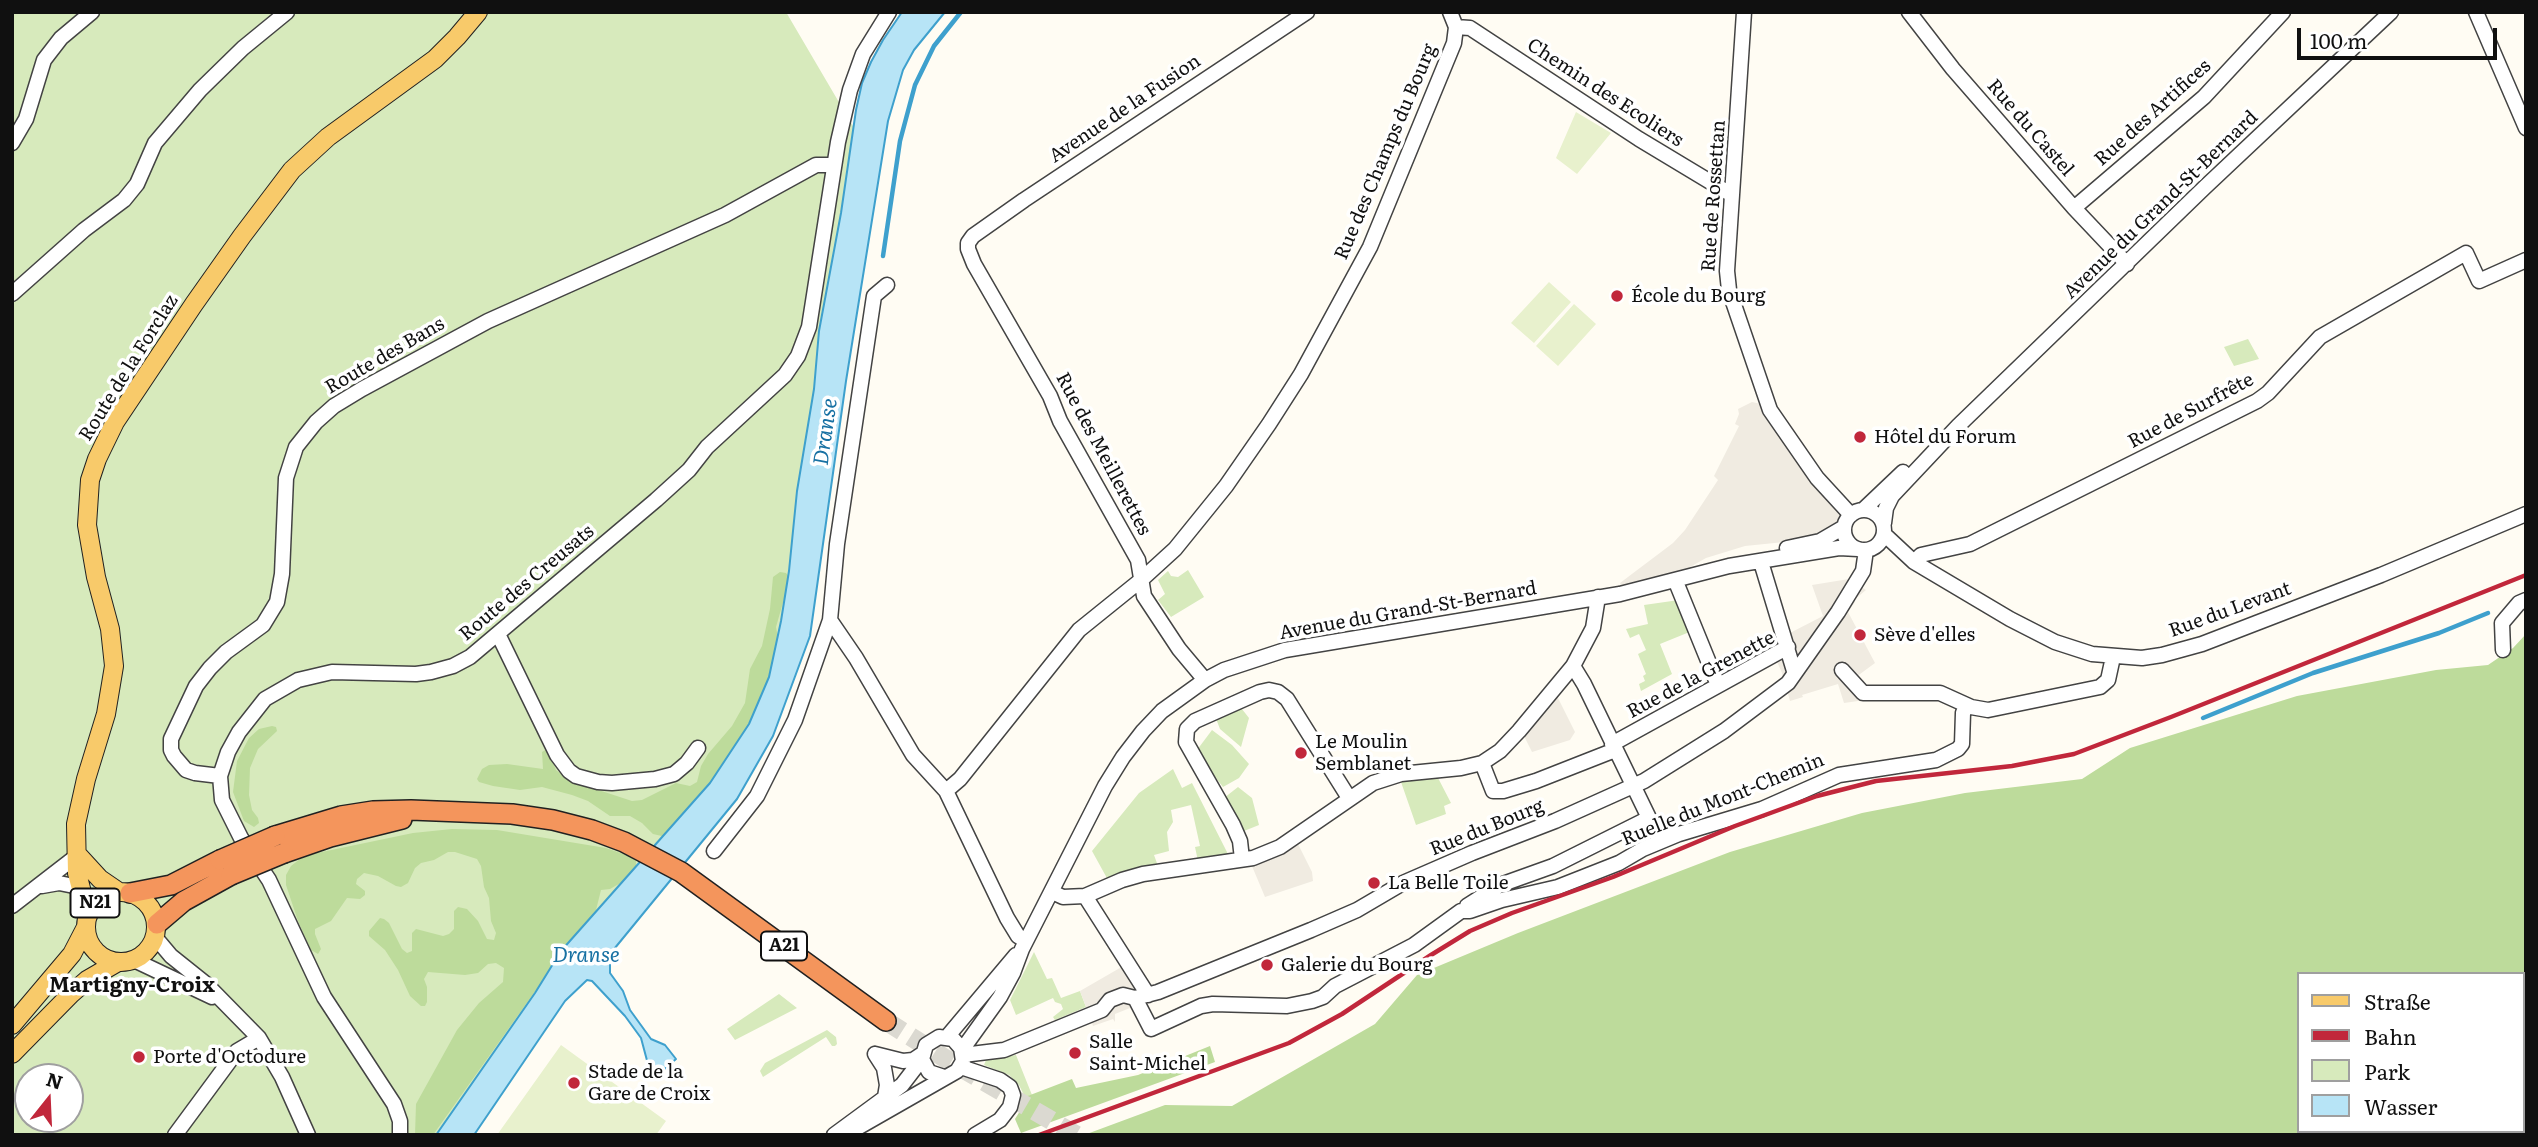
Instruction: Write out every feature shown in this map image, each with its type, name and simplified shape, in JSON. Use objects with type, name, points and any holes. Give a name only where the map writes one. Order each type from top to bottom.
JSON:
[{"type":"highway","name":"A21","points":[[124,892],[171,885],[226,868],[280,844],[330,837],[448,811],[492,812],[553,820],[592,830],[645,852],[681,872],[886,1021]]},
{"type":"highway","name":"A21","points":[[156,930],[184,901],[226,868]]},
{"type":"main road","name":"Route de la Forclaz","points":[[87,921],[79,887],[76,832],[80,800],[106,714],[114,666],[110,629],[88,538],[87,513],[90,480],[105,440],[194,304],[292,170],[328,137],[429,64],[478,12]]},
{"type":"main road","points":[[78,855],[100,878],[124,892]]},
{"type":"main road","name":"N21","points":[[12,1025],[72,954],[94,905],[102,897],[124,892],[142,898],[150,907],[156,930]]},
{"type":"main road","name":"N21","points":[[87,921],[89,941],[95,951],[104,958],[126,961]]},
{"type":"main road","points":[[12,1055],[87,980],[148,951],[156,930]]},
{"type":"street","points":[[12,143],[26,119],[44,60],[61,38],[92,12]]},
{"type":"street","points":[[12,294],[84,229],[124,200],[137,184],[155,143],[200,90],[238,52],[287,12]]},
{"type":"street","name":"Route des Creusats","points":[[220,776],[228,752],[245,724],[265,699],[285,685],[332,671],[416,674],[442,670],[470,657],[689,470],[707,447],[768,393],[791,367],[802,347],[813,309],[834,165],[846,106],[858,65],[889,12]]},
{"type":"street","name":"Avenue de la Fusion","points":[[968,243],[973,236],[1024,200],[1307,12]]},
{"type":"street","name":"Rue des Champs du Bourg","points":[[946,792],[960,779],[1079,630],[1175,549],[1226,486],[1301,374],[1370,247],[1434,96],[1454,43],[1456,27],[1450,12]]},
{"type":"street","name":"Rue de Rossettan","points":[[1744,12],[1727,271],[1729,290],[1766,401],[1775,418],[1817,478],[1853,517]]},
{"type":"street","name":"Rue du Castel","points":[[1909,12],[1951,66],[2074,208],[2127,264]]},
{"type":"street","name":"Avenue du Grand-St-Bernard","points":[[1884,528],[1886,508],[1892,496],[1958,426],[2391,12]]},
{"type":"street","points":[[2476,12],[2526,128]]},
{"type":"street","name":"Rue des Artifices","points":[[2074,208],[2204,97],[2280,13]]},
{"type":"street","name":"Chemin des Ecoliers","points":[[1456,27],[1470,28],[1639,139],[1732,195]]},
{"type":"street","name":"Route des Bans","points":[[220,776],[195,773],[186,769],[171,750],[171,739],[188,702],[210,668],[226,652],[262,625],[274,607],[282,574],[286,478],[296,447],[316,422],[334,406],[362,388],[488,321],[725,215],[816,165],[834,165]]},
{"type":"street","name":"Rue des Meillerettes","points":[[968,243],[974,264],[1050,396],[1060,421],[1138,560],[1144,596],[1179,649],[1205,680]]},
{"type":"street","name":"Rue de Surfrête","points":[[1913,561],[1921,555],[1970,544],[2257,401],[2269,392],[2320,337],[2466,253],[2479,281],[2526,260]]},
{"type":"street","points":[[714,851],[757,796],[795,720],[830,620],[837,544],[874,296],[887,285]]},
{"type":"street","name":"Avenue du Grand-St-Bernard","points":[[962,1057],[1013,973],[1024,945],[1105,786],[1133,743],[1162,711],[1205,680],[1224,670],[1285,650],[1676,582],[1730,566],[1766,551],[1820,541],[1853,517],[1958,426]]},
{"type":"street","points":[[1873,512],[1884,528],[1880,544],[1865,549],[1847,541],[1853,517],[1873,512]]},
{"type":"street","name":"Rue du Levant","points":[[1865,549],[1913,561],[2010,619],[2055,642],[2092,654],[2113,657],[2162,655],[2202,644],[2381,575],[2526,514]]},
{"type":"street","name":"Rue du Levant","points":[[1884,528],[1913,561]]},
{"type":"street","name":"Avenue du Grand-St-Bernard","points":[[1730,566],[1839,548],[1865,549]]},
{"type":"street","name":"Rue du Bourg","points":[[962,1057],[1004,1050],[1102,1010],[1110,1000],[1123,995],[1142,996],[1357,910],[1415,878],[1633,786],[1724,731],[1788,682],[1838,612],[1863,571],[1865,549]]},
{"type":"street","points":[[1761,562],[1788,646]]},
{"type":"street","points":[[1676,582],[1718,685]]},
{"type":"street","points":[[1052,892],[1063,897],[1085,896],[1143,874],[1253,858],[1280,847],[1374,783],[1401,774],[1461,768],[1482,763],[1500,751],[1519,732],[1573,667],[1593,628],[1598,597]]},
{"type":"street","points":[[2503,650],[2502,623],[2519,603],[2526,600]]},
{"type":"street","points":[[830,620],[856,658],[913,755],[946,792],[1007,918],[1024,945]]},
{"type":"street","points":[[498,634],[557,755],[576,776],[612,783],[655,779],[674,774],[698,748]]},
{"type":"street","name":"Rue de la Grenette","points":[[1482,763],[1493,791],[1503,791],[1613,747],[1788,646],[1794,671]]},
{"type":"street","points":[[1842,670],[1863,693],[1940,692],[1966,705],[1988,710],[2100,687],[2108,680],[2113,657]]},
{"type":"street","points":[[1573,667],[1584,684],[1633,786]]},
{"type":"street","points":[[1242,859],[1240,841],[1233,825],[1186,742],[1188,726],[1214,711],[1260,692],[1278,692],[1287,699],[1349,798]]},
{"type":"street","name":"Ruelle du Mont-Chemin","points":[[1461,911],[1558,887],[1619,863],[1667,839],[1762,808],[1839,775],[1936,760],[1962,744],[1963,713],[1966,705]]},
{"type":"street","points":[[220,776],[222,800],[231,820],[269,880],[324,998],[394,1104],[400,1121],[400,1135]]},
{"type":"street","name":"Ruelle du Mont-Chemin","points":[[1142,996],[1151,1028],[1191,1010],[1213,1004],[1287,1006],[1312,1001],[1414,946],[1500,885],[1553,866],[1649,818],[1633,786]]},
{"type":"street","points":[[12,906],[78,855]]},
{"type":"street","points":[[37,887],[59,883],[79,887]]},
{"type":"street","points":[[1085,896],[1142,996]]},
{"type":"street","points":[[156,930],[171,956],[226,1004],[255,1034],[282,1077],[308,1135]]},
{"type":"street","name":"Avenue du Grand-St-Bernard","points":[[947,1037],[1024,945]]},
{"type":"street","points":[[126,961],[226,1004]]},
{"type":"street","points":[[175,1135],[237,1051],[255,1034]]},
{"type":"street","points":[[834,1135],[902,1086],[930,1040],[947,1037],[957,1042],[962,1057],[1010,1087],[1013,1095],[1010,1107],[1000,1120],[975,1135]]},
{"type":"street","points":[[885,1097],[887,1085],[884,1068],[875,1054],[904,1061],[922,1056]]},
{"type":"street","points":[[922,1056],[929,1072],[944,1077]]},
{"type":"street","points":[[845,1135],[955,1073],[962,1057]]},
{"type":"green space","points":[[12,12],[786,12],[867,150],[790,646],[760,725],[449,1135],[12,1135]]},
{"type":"green space","points":[[1576,112],[1611,133],[1577,174],[1556,158]]},
{"type":"green space","points":[[1549,282],[1571,302],[1534,343],[1511,323]]},
{"type":"green space","points":[[1574,304],[1596,324],[1558,366],[1536,346]]},
{"type":"green space","points":[[2248,339],[2259,359],[2234,366],[2224,347]]},
{"type":"green space","points":[[1188,570],[1204,597],[1171,617],[1158,600],[1165,594],[1158,580],[1168,571],[1171,576],[1178,577]]},
{"type":"green space","points":[[780,572],[786,573],[790,578],[776,627],[780,648],[778,666],[743,744],[666,837],[653,834],[630,816],[610,816],[588,801],[572,795],[542,787],[520,790],[479,782],[477,779],[482,769],[489,765],[507,764],[543,769],[542,752],[547,749],[556,770],[568,780],[632,801],[642,800],[676,783],[690,786],[697,782],[701,766],[708,754],[732,726],[745,703],[750,669],[762,646],[773,577]]},
{"type":"green space","points":[[1679,600],[1692,631],[1660,644],[1672,674],[1641,691],[1639,684],[1645,681],[1643,676],[1646,674],[1638,654],[1646,650],[1639,634],[1630,638],[1626,629],[1648,624],[1644,605]]},
{"type":"green space","points":[[2526,634],[2526,1135],[1084,1135],[1165,1105],[1232,1106],[1375,1024],[1417,975],[1518,933],[1730,852],[1862,813],[1965,793],[2082,779],[2130,748],[2297,696],[2436,670],[2488,665],[2513,648]]},
{"type":"green space","points":[[1238,704],[1249,718],[1241,747],[1220,729],[1215,716]]},
{"type":"green space","points":[[276,727],[277,731],[258,749],[250,768],[249,795],[252,810],[259,823],[254,827],[244,821],[233,792],[237,761],[249,738],[259,729]]},
{"type":"green space","points":[[1212,730],[1232,745],[1249,764],[1239,778],[1223,787],[1197,750]]},
{"type":"green space","points":[[1173,769],[1182,788],[1192,783],[1229,856],[1198,861],[1195,847],[1200,846],[1191,805],[1171,810],[1173,822],[1167,832],[1169,851],[1154,855],[1158,866],[1108,880],[1092,851],[1139,793]]},
{"type":"green space","points":[[1437,776],[1451,803],[1444,806],[1446,814],[1416,825],[1401,782]]},
{"type":"green space","points":[[1238,787],[1252,798],[1259,825],[1244,831],[1224,798]]},
{"type":"green space","points":[[452,829],[497,830],[606,848],[636,861],[636,870],[631,877],[610,889],[601,890],[593,922],[560,957],[433,1135],[415,1135],[416,1104],[457,1030],[479,1003],[503,982],[504,968],[496,963],[488,964],[478,973],[465,975],[428,972],[424,979],[427,1002],[425,1006],[421,1006],[410,996],[398,970],[385,950],[369,936],[369,931],[380,918],[384,919],[407,953],[412,951],[412,933],[416,929],[443,936],[449,934],[454,929],[454,911],[458,907],[467,909],[478,921],[487,939],[494,940],[496,933],[491,921],[489,898],[484,887],[481,866],[477,859],[448,852],[434,860],[421,863],[415,868],[408,883],[401,887],[378,876],[364,873],[357,879],[356,884],[365,891],[365,895],[360,899],[347,898],[331,921],[315,929],[321,949],[318,954],[311,950],[298,921],[286,885],[286,875],[291,866],[300,859],[317,853],[413,833]]},
{"type":"green space","points":[[1034,952],[1047,979],[1052,978],[1061,998],[1080,991],[1086,1007],[1055,1020],[1053,1017],[1063,1009],[1053,998],[1016,1015],[1010,1000]]},
{"type":"green space","points":[[779,994],[797,1008],[735,1040],[727,1029]]},
{"type":"green space","points":[[827,1030],[836,1037],[835,1046],[832,1046],[826,1037],[763,1077],[760,1071],[765,1063]]},
{"type":"green space","name":"Stade de la Gare de Croix","points":[[561,1045],[666,1121],[656,1135],[497,1135]]},
{"type":"green space","points":[[1210,1046],[1215,1062],[1021,1133],[1015,1119],[1025,1103],[1025,1097],[1072,1079],[1076,1088],[1138,1075]]},
{"type":"green space","points":[[1016,1055],[1032,1095],[1025,1097],[1019,1085],[1009,1075],[984,1065],[986,1060]]},
{"type":"shaded area","points":[[1752,402],[1761,404],[1817,486],[1840,514],[1839,522],[1830,531],[1804,540],[1745,546],[1706,558],[1683,571],[1621,586],[1620,583],[1673,543],[1685,530],[1718,480],[1714,476],[1739,426],[1735,424],[1738,409]]},
{"type":"shaded area","points":[[1849,579],[1866,590],[1854,600],[1848,612],[1875,663],[1856,677],[1863,680],[1867,686],[1865,700],[1844,703],[1838,684],[1790,701],[1771,648],[1784,643],[1788,634],[1823,616],[1812,585]]},
{"type":"shaded area","points":[[1557,696],[1575,732],[1570,740],[1532,752],[1522,732]]},
{"type":"shaded area","points":[[1297,842],[1312,872],[1313,881],[1265,897],[1249,859]]},
{"type":"shaded area","points":[[1125,965],[1144,996],[1137,1009],[1132,1011],[1130,1008],[1115,1014],[1115,1022],[1113,1019],[1093,1026],[1080,991]]},
{"type":"water","name":"Dranse","points":[[902,12],[945,12],[914,50],[903,70],[888,121],[846,381],[810,636],[773,736],[737,799],[610,954],[610,973],[623,991],[630,1010],[651,1039],[665,1045],[676,1059],[660,1073],[649,1068],[641,1038],[625,1016],[592,981],[587,980],[565,1001],[474,1135],[436,1135],[561,951],[710,783],[749,724],[769,677],[789,571],[797,491],[814,389],[819,331],[841,213],[856,110],[862,83],[871,62]]},
{"type":"waterway","points":[[883,256],[900,141],[915,85],[934,46],[961,12]]},
{"type":"waterway","points":[[2203,718],[2313,673],[2439,633],[2488,613]]},
{"type":"tunnel","points":[[886,1021],[1076,1135]]},
{"type":"railway","points":[[1039,1135],[1289,1043],[1342,1014],[1470,931],[1613,877],[1735,826],[1817,796],[1876,781],[2012,766],[2074,754],[2526,575]]},
{"type":"place","name":"École du Bourg","points":[[1617,296]]},
{"type":"place","name":"Hôtel du Forum","points":[[1860,437]]},
{"type":"place","name":"Sève d'elles","points":[[1860,635]]},
{"type":"place","name":"Le Moulin Semblanet","points":[[1301,753]]},
{"type":"place","name":"La Belle Toile","points":[[1374,883]]},
{"type":"place","name":"Galerie du Bourg","points":[[1267,965]]},
{"type":"place","name":"Salle Saint-Michel","points":[[1075,1053]]},
{"type":"place","name":"Porte d'Octodure","points":[[139,1057]]},
{"type":"place","name":"Stade de la Gare de Croix","points":[[574,1083]]},
{"type":"district","name":"Martigny-Croix","points":[[132,986]]}]
